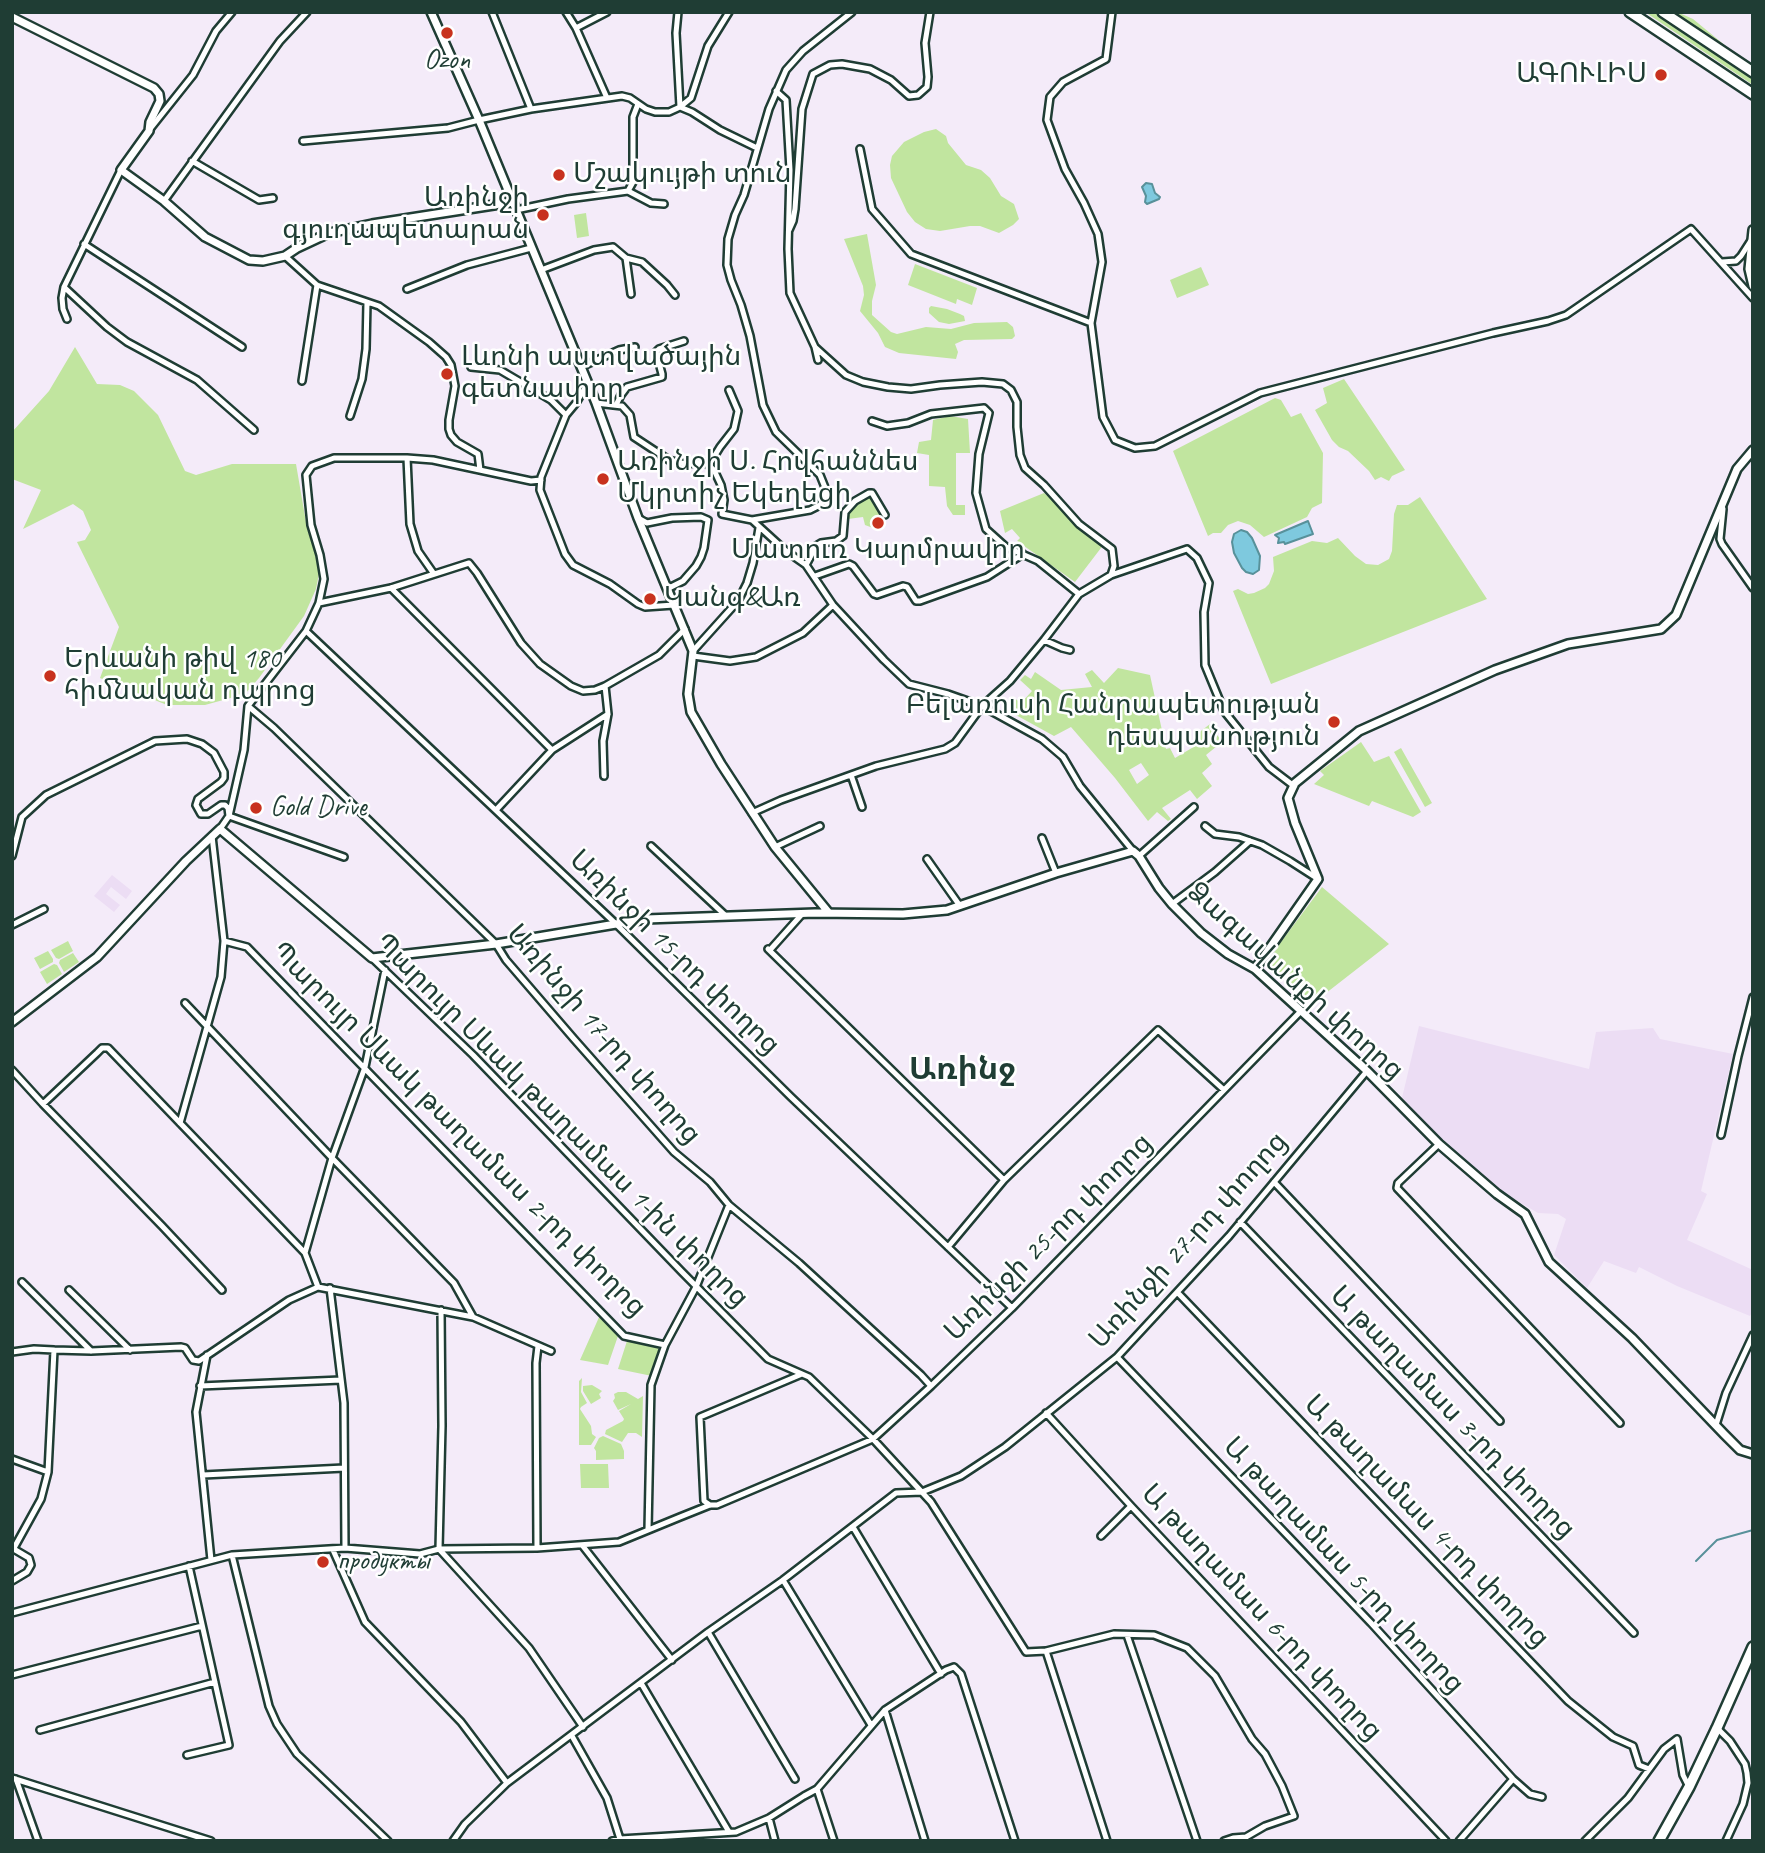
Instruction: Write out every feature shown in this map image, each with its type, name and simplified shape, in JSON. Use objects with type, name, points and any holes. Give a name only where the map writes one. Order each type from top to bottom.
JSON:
[{"type":"main road","points":[[1630,12],[1753,94]]},
{"type":"main road","points":[[1663,12],[1753,72]]},
{"type":"main road","points":[[1659,1841],[1689,1787],[1753,1647]]},
{"type":"street","points":[[67,318],[62,298],[64,287],[121,170],[193,75],[216,31],[232,12]]},
{"type":"street","points":[[164,201],[280,41],[307,12]]},
{"type":"street","points":[[431,12],[596,403],[638,519],[685,629],[693,653],[688,694],[691,712],[775,847],[829,913]]},
{"type":"street","points":[[492,12],[531,109]]},
{"type":"street","points":[[566,12],[576,28],[607,98]]},
{"type":"street","points":[[576,28],[607,12]]},
{"type":"street","points":[[678,12],[676,33],[680,107]]},
{"type":"street","points":[[303,141],[448,128],[531,109],[622,96],[646,109],[669,112],[691,98],[708,46],[729,12]]},
{"type":"street","points":[[752,520],[810,510],[820,505],[826,490],[820,475],[776,432],[763,405],[750,336],[727,265],[728,239],[776,91],[786,70],[803,51],[852,12]]},
{"type":"street","points":[[789,230],[795,209],[802,109],[813,74],[830,65],[842,64],[870,69],[891,80],[909,96],[918,95],[927,87],[925,43],[930,12]]},
{"type":"street","points":[[1112,12],[1106,59],[1063,82],[1050,97],[1047,120],[1065,169],[1098,234],[1102,262],[1091,323],[1103,417],[1115,440],[1135,448],[1155,446],[1259,393],[1566,315],[1691,229],[1753,298]]},
{"type":"street","points":[[12,17],[154,88],[160,101],[150,122],[149,131]]},
{"type":"street","points":[[776,91],[786,100],[790,170],[790,293],[815,347],[818,360]]},
{"type":"street","points":[[628,191],[633,182],[633,117],[638,104]]},
{"type":"street","points":[[680,107],[757,148]]},
{"type":"street","points":[[860,149],[872,209],[911,254],[1091,323]]},
{"type":"street","points":[[192,161],[259,200],[273,198]]},
{"type":"street","points":[[121,170],[164,201],[205,237],[249,260],[263,261],[285,256],[329,233],[372,224],[628,191],[651,203],[664,204]]},
{"type":"street","points":[[1722,262],[1736,261],[1741,257],[1752,234]]},
{"type":"street","points":[[1752,234],[1749,269],[1753,286]]},
{"type":"street","points":[[85,244],[242,347]]},
{"type":"street","points":[[541,270],[594,250],[613,247],[626,258],[642,262],[675,295]]},
{"type":"street","points":[[407,289],[467,265],[531,248]]},
{"type":"street","points":[[285,256],[317,285],[379,306],[429,342],[451,365],[455,386],[449,429],[457,442],[478,454],[480,470]]},
{"type":"street","points":[[626,258],[631,294]]},
{"type":"street","points":[[302,381],[317,285]]},
{"type":"street","points":[[64,287],[127,342],[197,380],[254,429]]},
{"type":"street","points":[[350,416],[362,379],[368,302]]},
{"type":"street","points":[[616,405],[627,387],[662,377],[656,352],[659,349],[684,341]]},
{"type":"street","points":[[581,367],[619,350],[635,347]]},
{"type":"street","points":[[815,347],[846,375],[888,387],[911,389],[974,382],[1003,384],[1017,402],[1020,455],[1025,468],[1079,524],[1112,549],[1114,566],[1111,575]]},
{"type":"street","points":[[471,367],[500,370],[551,400],[566,415]]},
{"type":"street","points":[[587,383],[566,415],[541,480],[540,490],[565,554],[573,565],[610,584],[638,604],[645,607],[674,605]]},
{"type":"street","points":[[596,403],[622,406],[630,415],[634,437],[669,460],[685,464],[705,462],[709,465],[733,429],[738,411],[729,390]]},
{"type":"street","points":[[872,421],[887,426],[908,423],[931,414],[984,408],[989,413],[979,454],[976,493],[986,529],[1006,547],[1038,561],[1079,594]]},
{"type":"street","points":[[1318,879],[1295,823],[1288,798],[1295,783],[1359,731],[1494,670],[1568,644],[1661,629],[1676,615],[1737,469],[1753,450]]},
{"type":"street","points":[[12,1022],[97,957],[186,861],[220,829],[229,816],[244,750],[248,706],[306,631],[319,603],[324,579],[311,526],[306,475],[312,466],[334,458],[407,458],[433,460],[531,481],[541,480]]},
{"type":"street","points":[[407,458],[410,524],[418,551],[434,574]]},
{"type":"street","name":"Ձագավանքի փողոց","points":[[709,465],[721,485],[724,500],[722,514],[752,520],[806,565],[833,605],[909,684],[982,706],[1042,739],[1063,757],[1080,786],[1136,853],[1172,904],[1201,933],[1228,954],[1255,969],[1367,1071],[1439,1144],[1497,1194],[1525,1214],[1549,1262],[1632,1338],[1740,1450],[1753,1454]]},
{"type":"street","points":[[806,565],[816,546],[836,541],[842,536],[845,512],[855,501],[872,493],[885,515]]},
{"type":"street","points":[[1723,502],[1720,539],[1753,588]]},
{"type":"street","points":[[638,519],[647,523],[682,517],[701,517],[708,520],[701,557],[696,566],[683,581],[667,589]]},
{"type":"street","points":[[693,653],[738,601],[753,563],[759,528]]},
{"type":"street","points":[[752,813],[876,766],[955,743],[982,706],[1010,681],[1079,594],[1111,575],[1187,549],[1197,558],[1209,583],[1204,612],[1205,665],[1224,711],[1269,767],[1294,786]]},
{"type":"street","points":[[815,576],[849,564],[874,594],[903,586],[907,587],[916,601],[920,601],[987,577],[1023,554]]},
{"type":"street","points":[[319,603],[391,588],[469,564],[478,573],[521,643],[540,664],[571,686],[583,691],[605,686],[659,654],[685,629]]},
{"type":"street","points":[[391,588],[552,750]]},
{"type":"street","points":[[693,653],[730,662],[756,657],[803,633],[833,605]]},
{"type":"street","name":"Առինջի 15-րդ փողոց","points":[[306,631],[615,923],[791,1097],[1012,1308]]},
{"type":"street","points":[[1044,640],[1070,650]]},
{"type":"street","points":[[604,776],[603,741],[608,714],[605,686]]},
{"type":"street","name":"Առինջի 17-րդ փողոց","points":[[248,706],[284,737],[496,944],[515,970],[674,1152],[710,1182],[729,1205],[799,1263],[931,1386]]},
{"type":"street","points":[[496,810],[552,750],[608,714]]},
{"type":"street","points":[[12,856],[22,817],[46,794],[155,741],[187,739],[202,744],[214,753],[224,772],[224,778],[198,799],[196,805],[201,814],[208,814],[225,805],[229,816]]},
{"type":"street","points":[[851,775],[862,807]]},
{"type":"street","points":[[372,958],[496,944],[646,919],[803,913],[903,914],[947,910],[1056,873],[1136,853],[1194,807]]},
{"type":"street","points":[[12,815],[22,817]]},
{"type":"street","points":[[229,816],[344,857]]},
{"type":"street","points":[[775,847],[820,826]]},
{"type":"street","points":[[1205,826],[1215,834],[1239,837],[1262,845],[1318,879]]},
{"type":"street","name":"Պարույր Սևակ թաղամաս 1-ին փողոց","points":[[220,829],[372,958],[473,1055],[768,1359],[809,1377],[873,1438]]},
{"type":"street","points":[[180,1123],[221,977],[223,941],[212,836]]},
{"type":"street","points":[[1042,838],[1056,873]]},
{"type":"street","points":[[1172,904],[1215,872],[1250,841]]},
{"type":"street","points":[[651,846],[726,916]]},
{"type":"street","points":[[927,859],[960,906]]},
{"type":"street","points":[[1255,969],[1318,879]]},
{"type":"street","points":[[12,925],[44,909]]},
{"type":"street","points":[[803,913],[769,949],[1004,1180]]},
{"type":"street","name":"Պարույր Սևակ թաղամաս 2-րդ փողոց","points":[[223,941],[247,947],[624,1336],[665,1345]]},
{"type":"street","points":[[305,1252],[332,1158],[365,1067],[385,970]]},
{"type":"street","points":[[1721,1135],[1753,997]]},
{"type":"street","points":[[185,1003],[454,1283],[473,1317]]},
{"type":"street","name":"Առինջի 25-րդ փողոց","points":[[12,1613],[232,1555],[345,1548],[420,1554],[439,1549],[537,1548],[619,1542],[873,1438],[1012,1308],[1301,1011]]},
{"type":"street","points":[[948,1247],[1004,1180],[1158,1030],[1224,1090]]},
{"type":"street","points":[[43,1104],[97,1053],[108,1048],[305,1252],[318,1287]]},
{"type":"street","points":[[12,1070],[222,1290]]},
{"type":"street","name":"Առինջի 27-րդ փողոց","points":[[453,1841],[465,1824],[507,1783],[708,1632],[783,1580],[896,1493],[922,1492],[961,1476],[1005,1447],[1116,1357],[1241,1222],[1367,1071]]},
{"type":"street","points":[[1439,1144],[1398,1183],[1397,1188],[1620,1423]]},
{"type":"street","points":[[1274,1182],[1500,1420]]},
{"type":"street","points":[[648,1530],[651,1385],[665,1345],[696,1287],[729,1205]]},
{"type":"street","name":"Ա թաղամաս 3-րդ փողոց","points":[[1241,1222],[1634,1633]]},
{"type":"street","points":[[22,1282],[92,1352]]},
{"type":"street","points":[[12,1352],[34,1349],[92,1352],[181,1347],[185,1348],[196,1362],[289,1300],[318,1287],[473,1317],[551,1351]]},
{"type":"street","points":[[330,1288],[344,1403],[345,1548]]},
{"type":"street","points":[[69,1290],[130,1350]]},
{"type":"street","name":"Ա թաղամաս 4-րդ փողոց","points":[[1178,1293],[1568,1701],[1613,1737],[1633,1746],[1639,1765],[1649,1769]]},
{"type":"street","points":[[440,1310],[442,1426],[439,1549],[529,1648],[583,1727]]},
{"type":"street","points":[[1716,1425],[1753,1335]]},
{"type":"street","points":[[537,1548],[538,1346]]},
{"type":"street","points":[[12,1581],[27,1572],[31,1565],[29,1558],[13,1548],[41,1499],[47,1472],[54,1350]]},
{"type":"street","points":[[207,1355],[197,1412],[211,1560]]},
{"type":"street","name":"Ա թաղամաս 5-րդ փողոց","points":[[1116,1357],[1371,1623],[1513,1779],[1530,1794],[1542,1797]]},
{"type":"street","points":[[710,1505],[704,1501],[700,1417],[802,1374]]},
{"type":"street","points":[[200,1386],[341,1380]]},
{"type":"street","name":"Ա թաղամաս 6-րդ փողոց","points":[[1046,1413],[1446,1841]]},
{"type":"street","points":[[873,1438],[931,1502],[1026,1652],[1046,1651],[1114,1634],[1154,1635],[1187,1648],[1215,1676],[1252,1739],[1265,1754],[1294,1816],[1265,1826],[1246,1837],[1224,1841]]},
{"type":"street","points":[[12,1459],[47,1472]]},
{"type":"street","points":[[203,1475],[344,1468]]},
{"type":"street","points":[[1101,1536],[1131,1506]]},
{"type":"street","points":[[853,1527],[941,1674]]},
{"type":"street","points":[[582,1545],[672,1660]]},
{"type":"street","points":[[333,1550],[365,1622],[461,1722],[507,1783]]},
{"type":"street","points":[[232,1555],[269,1706],[277,1724],[297,1754],[388,1841]]},
{"type":"street","points":[[187,1755],[229,1745],[189,1566]]},
{"type":"street","points":[[783,1580],[871,1725]]},
{"type":"street","points":[[12,1675],[202,1626]]},
{"type":"street","points":[[708,1632],[795,1779]]},
{"type":"street","points":[[1127,1634],[1197,1841]]},
{"type":"street","points":[[1046,1651],[1107,1841]]},
{"type":"street","points":[[612,1841],[736,1832],[769,1818],[817,1789],[885,1710],[954,1667],[961,1674],[1015,1841]]},
{"type":"street","points":[[40,1730],[215,1682]]},
{"type":"street","points":[[641,1683],[729,1832]]},
{"type":"street","points":[[885,1710],[925,1841]]},
{"type":"street","points":[[1717,1728],[1730,1741],[1745,1764],[1748,1783],[1743,1804],[1726,1841]]},
{"type":"street","points":[[572,1736],[607,1798],[620,1839]]},
{"type":"street","points":[[1585,1841],[1628,1798],[1664,1749],[1677,1739],[1683,1775],[1689,1787]]},
{"type":"street","points":[[14,1779],[38,1841]]},
{"type":"street","points":[[14,1779],[211,1841]]},
{"type":"street","points":[[1459,1841],[1513,1779]]},
{"type":"street","points":[[817,1789],[834,1841]]},
{"type":"street","points":[[769,1818],[775,1841]]},
{"type":"shaded area","points":[[112,875],[132,891],[126,899],[111,887],[106,894],[120,905],[114,912],[94,896]]},
{"type":"shaded area","points":[[1419,1026],[1589,1069],[1596,1032],[1653,1028],[1660,1039],[1733,1054],[1701,1191],[1707,1194],[1687,1240],[1753,1270],[1753,1310],[1750,1316],[1639,1267],[1636,1273],[1604,1261],[1587,1288],[1554,1255],[1566,1219],[1558,1214],[1538,1213],[1504,1193],[1466,1163],[1420,1120],[1402,1098]]},
{"type":"green space","points":[[1645,12],[1654,12],[1753,79],[1753,85]]},
{"type":"green space","points":[[1672,12],[1693,19],[1727,47]]},
{"type":"green space","points":[[936,129],[946,136],[948,143],[966,165],[981,170],[990,178],[1001,196],[1014,204],[1019,219],[1013,225],[999,233],[980,226],[940,231],[926,229],[915,222],[907,212],[891,178],[892,156],[904,142]]},
{"type":"green space","points":[[586,213],[589,236],[577,238],[574,215]]},
{"type":"green space","points":[[867,234],[876,285],[872,315],[891,332],[897,334],[926,327],[951,329],[974,323],[1007,322],[1013,327],[1015,336],[1012,339],[964,340],[955,344],[958,352],[956,359],[899,353],[885,347],[878,333],[860,311],[863,286],[844,239]]},
{"type":"green space","points":[[915,264],[977,288],[972,305],[957,299],[956,304],[908,285]]},
{"type":"green space","points":[[1201,267],[1209,285],[1177,298],[1170,280]]},
{"type":"green space","points":[[931,306],[960,314],[965,321],[949,324],[939,322],[929,313]]},
{"type":"green space","points":[[75,347],[97,384],[120,385],[134,391],[158,415],[185,471],[196,475],[232,464],[296,464],[307,528],[319,574],[316,589],[304,616],[245,694],[205,705],[167,705],[100,678],[119,627],[77,542],[85,540],[91,530],[83,511],[73,504],[23,529],[41,490],[12,479],[12,432],[49,391]]},
{"type":"green space","points":[[1344,379],[1405,470],[1392,476],[1389,481],[1381,477],[1375,480],[1348,451],[1339,447],[1315,410],[1327,403],[1323,388]]},
{"type":"green space","points":[[1275,398],[1281,400],[1291,417],[1301,413],[1323,453],[1322,503],[1312,508],[1307,517],[1264,537],[1250,525],[1238,521],[1228,525],[1221,533],[1208,536],[1173,451]]},
{"type":"green space","points":[[950,416],[968,419],[970,453],[956,453],[956,505],[965,505],[965,515],[953,515],[947,506],[945,487],[929,486],[929,455],[917,453],[919,442],[931,440],[933,420]]},
{"type":"green space","points":[[1044,493],[1104,544],[1075,582],[1017,541],[1020,538],[1012,529],[1005,533],[1000,511]]},
{"type":"green space","points":[[872,494],[881,512],[882,527],[865,525],[863,517],[848,519],[855,503]]},
{"type":"green space","points":[[1420,497],[1487,599],[1271,684],[1233,591],[1238,589],[1248,594],[1265,588],[1274,571],[1273,557],[1312,541],[1327,543],[1338,538],[1366,564],[1378,565],[1389,559],[1392,551],[1397,505],[1408,505]]},
{"type":"green space","points":[[1118,668],[1150,675],[1166,749],[1170,748],[1175,758],[1202,742],[1197,734],[1210,724],[1222,742],[1206,755],[1212,764],[1202,773],[1212,786],[1197,799],[1190,790],[1162,808],[1171,819],[1168,821],[1157,812],[1148,821],[1071,727],[1054,736],[1005,709],[1013,697],[1021,703],[1032,691],[1020,680],[1025,675],[1031,679],[1035,672],[1061,690],[1092,687],[1085,674],[1092,670],[1104,683]],"holes":[[[1141,763],[1149,775],[1137,784],[1129,770]]]},
{"type":"green space","points":[[1361,742],[1374,762],[1389,756],[1421,812],[1413,817],[1372,801],[1369,806],[1314,784],[1324,775],[1320,771]]},
{"type":"green space","points":[[1401,748],[1432,803],[1425,807],[1394,752]]},
{"type":"green space","points":[[1322,887],[1389,944],[1312,1004],[1266,962]]},
{"type":"green space","points":[[68,941],[73,951],[56,958],[51,950]]},
{"type":"green space","points":[[48,951],[53,962],[40,969],[34,958]]},
{"type":"green space","points":[[73,953],[79,962],[64,972],[60,960]]},
{"type":"green space","points":[[54,964],[62,974],[47,984],[40,972]]},
{"type":"green space","points":[[600,1315],[618,1336],[608,1365],[580,1360]]},
{"type":"green space","points":[[627,1341],[660,1348],[652,1376],[618,1369]]},
{"type":"green space","points":[[582,1378],[581,1392],[587,1403],[580,1409],[596,1437],[591,1445],[579,1445],[579,1381]]},
{"type":"green space","points":[[592,1385],[602,1391],[599,1394],[601,1398],[591,1404],[583,1386]]},
{"type":"green space","points":[[626,1392],[638,1399],[643,1396],[642,1437],[636,1433],[628,1433],[622,1442],[605,1434],[606,1430],[623,1421],[619,1411],[631,1404],[618,1410],[613,1401],[614,1394]]},
{"type":"green space","points":[[603,1436],[621,1444],[624,1459],[596,1460],[594,1448]]},
{"type":"green space","points":[[580,1464],[608,1464],[609,1488],[581,1488]]},
{"type":"water","points":[[1146,183],[1152,184],[1155,193],[1160,197],[1147,204],[1142,187]]},
{"type":"water","points":[[1308,521],[1313,534],[1285,544],[1278,543],[1279,538],[1275,535]]},
{"type":"water","points":[[1241,530],[1252,538],[1260,556],[1259,570],[1253,574],[1242,568],[1234,553],[1234,534]]},
{"type":"waterway","points":[[1696,1561],[1717,1540],[1753,1530]]},
{"type":"place","name":"Ozon","points":[[447,33]]},
{"type":"place","name":"ԱԳՈՒԼԻՍ","points":[[1661,75]]},
{"type":"place","name":"Մշակույթի տուն","points":[[559,175]]},
{"type":"place","name":"Առինջի գյուղապետարան","points":[[543,215]]},
{"type":"place","name":"Լևոնի աստվածային գետնափոր","points":[[447,374]]},
{"type":"place","name":"Առինջի Ս. Հովհաննես Մկրտիչ Եկեղեցի","points":[[603,479]]},
{"type":"place","name":"Մատուռ Կարմրավոր","points":[[878,523]]},
{"type":"place","name":"Կանգ&Առ","points":[[650,599]]},
{"type":"place","name":"Երևանի թիվ 180 հիմնական դպրոց","points":[[50,676]]},
{"type":"place","name":"Բելառուսի Հանրապետության դեսպանություն","points":[[1334,722]]},
{"type":"place","name":"Gold Drive","points":[[256,808]]},
{"type":"place","name":"продукты","points":[[323,1562]]},
{"type":"district","name":"Առինջ","points":[[962,1071]]}]
